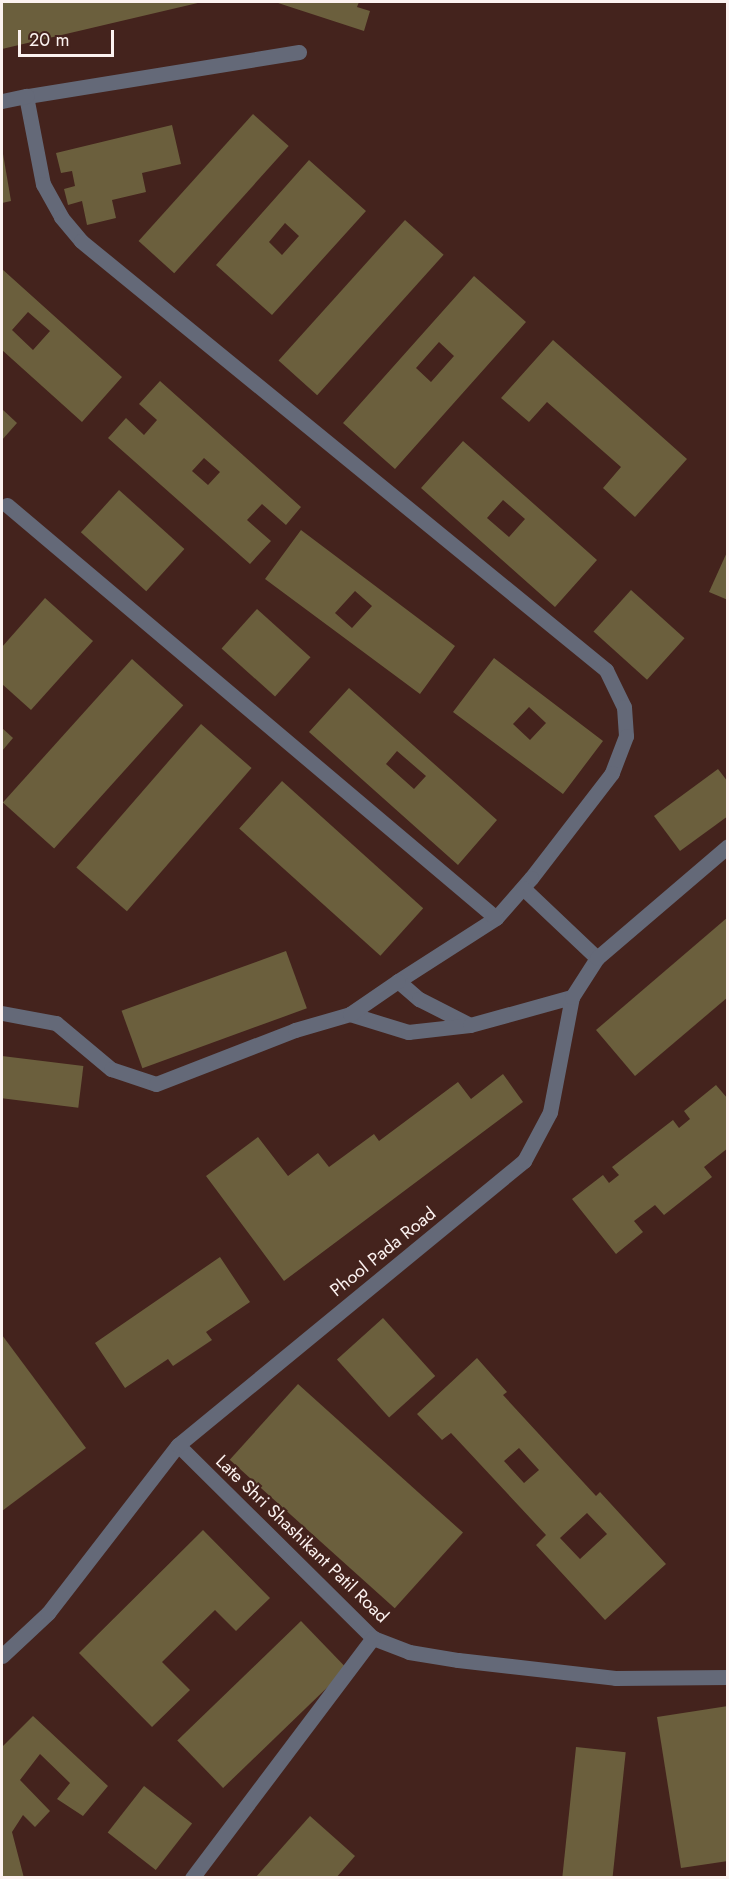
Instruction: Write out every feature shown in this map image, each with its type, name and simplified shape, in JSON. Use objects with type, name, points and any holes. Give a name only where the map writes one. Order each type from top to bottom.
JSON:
[{"type":"street","points":[[2,101],[299,52]]},
{"type":"street","points":[[2,1013],[56,1023],[111,1069],[156,1084],[295,1029],[350,1014],[496,918],[523,888],[612,773],[626,736],[624,707],[606,670],[81,241],[61,217],[43,184],[26,96]]},
{"type":"street","points":[[7,505],[496,918]]},
{"type":"street","name":"Phool Pada Road","points":[[2,1656],[48,1613],[178,1445],[524,1161],[549,1112],[572,997],[597,958],[728,846]]},
{"type":"street","points":[[523,888],[597,958]]},
{"type":"street","points":[[398,981],[419,999],[470,1025]]},
{"type":"street","points":[[350,1014],[408,1032],[470,1025],[572,997]]},
{"type":"street","name":"Late Shri Shashikant Patil Road","points":[[178,1445],[373,1638],[409,1652],[458,1660],[615,1678],[728,1677]]},
{"type":"street","points":[[192,1878],[373,1638]]},
{"type":"building","points":[[2,2],[202,2],[2,49]]},
{"type":"building","points":[[275,2],[359,2],[357,7],[370,11],[364,31]]},
{"type":"building","points":[[253,114],[289,146],[174,273],[139,241]]},
{"type":"building","points":[[172,125],[181,164],[142,173],[146,192],[112,200],[116,218],[87,225],[82,201],[68,205],[64,189],[75,186],[72,171],[61,173],[56,153]]},
{"type":"building","points":[[2,148],[11,201],[2,203]]},
{"type":"building","points":[[309,160],[366,211],[272,315],[216,265]],"holes":[[[285,223],[299,236],[282,255],[269,242]]]},
{"type":"building","points":[[405,220],[444,255],[317,395],[279,360]]},
{"type":"building","points":[[2,269],[122,377],[82,422],[2,350]],"holes":[[[28,312],[50,331],[33,350],[12,330]]]},
{"type":"building","points":[[474,276],[526,322],[395,469],[343,423]],"holes":[[[439,342],[454,356],[431,382],[416,368]]]},
{"type":"building","points":[[553,340],[687,459],[635,517],[603,488],[621,467],[547,402],[529,422],[501,398]]},
{"type":"building","points":[[160,381],[301,507],[286,525],[262,504],[247,520],[271,541],[250,564],[108,438],[126,418],[144,435],[157,420],[139,404]],"holes":[[[204,458],[220,472],[208,485],[192,471]]]},
{"type":"building","points":[[2,409],[17,423],[2,440]]},
{"type":"building","points":[[463,441],[597,560],[555,607],[421,488]],"holes":[[[503,500],[525,519],[509,537],[487,518]]]},
{"type":"building","points":[[119,490],[184,549],[146,591],[81,532]]},
{"type":"building","points":[[301,530],[455,646],[420,694],[265,579]],"holes":[[[355,591],[372,606],[352,628],[335,613]]]},
{"type":"building","points":[[728,550],[728,600],[709,592]]},
{"type":"building","points":[[631,590],[685,638],[647,680],[594,632]]},
{"type":"building","points":[[45,598],[93,641],[31,710],[2,684],[2,647]]},
{"type":"building","points":[[257,609],[311,657],[275,697],[222,648]]},
{"type":"building","points":[[494,658],[603,741],[563,794],[453,712]],"holes":[[[529,707],[546,723],[530,740],[513,724]]]},
{"type":"building","points":[[132,659],[183,705],[54,849],[3,802]]},
{"type":"building","points":[[349,688],[497,820],[458,865],[309,732]],"holes":[[[397,751],[426,776],[414,789],[386,764]]]},
{"type":"building","points":[[201,724],[252,768],[127,911],[76,867]]},
{"type":"building","points":[[2,728],[13,738],[2,751]]},
{"type":"building","points":[[718,769],[728,782],[728,816],[680,851],[654,816]]},
{"type":"building","points":[[282,781],[423,908],[380,956],[239,829]]},
{"type":"building","points":[[728,917],[728,997],[635,1076],[596,1030]]},
{"type":"building","points":[[286,951],[307,1008],[142,1068],[122,1011]]},
{"type":"building","points":[[2,1056],[83,1066],[78,1108],[2,1098]]},
{"type":"building","points":[[503,1074],[523,1102],[284,1281],[206,1176],[258,1137],[288,1176],[318,1153],[329,1167],[374,1134],[379,1141],[458,1082],[471,1099]]},
{"type":"building","points":[[716,1085],[728,1099],[728,1148],[704,1167],[712,1177],[664,1215],[655,1205],[634,1221],[643,1232],[616,1254],[572,1199],[603,1175],[609,1183],[619,1175],[612,1167],[673,1120],[679,1128],[690,1119],[684,1111]]},
{"type":"building","points":[[220,1257],[250,1302],[206,1332],[212,1340],[173,1366],[168,1359],[125,1388],[95,1343]]},
{"type":"building","points":[[383,1318],[435,1376],[389,1417],[337,1359]]},
{"type":"building","points":[[2,1335],[86,1448],[2,1511]]},
{"type":"building","points":[[477,1358],[507,1392],[503,1395],[596,1496],[600,1492],[666,1564],[605,1620],[536,1545],[546,1535],[451,1433],[442,1440],[417,1414]],"holes":[[[519,1448],[539,1470],[524,1483],[504,1461]],[[587,1513],[607,1534],[580,1559],[560,1538]]]},
{"type":"building","points":[[298,1384],[463,1533],[395,1608],[230,1460]]},
{"type":"building","points":[[203,1530],[270,1598],[236,1631],[215,1610],[162,1662],[190,1690],[152,1727],[79,1653]]},
{"type":"building","points":[[301,1621],[347,1668],[223,1788],[177,1740]]},
{"type":"building","points":[[728,1706],[728,1861],[681,1868],[657,1717]]},
{"type":"building","points":[[33,1716],[108,1786],[83,1816],[57,1799],[70,1783],[40,1754],[20,1780],[50,1811],[35,1827],[23,1815],[12,1832],[24,1878],[2,1878],[2,1747]]},
{"type":"building","points":[[576,1747],[626,1752],[613,1878],[562,1878]]},
{"type":"building","points":[[144,1786],[192,1824],[156,1870],[108,1832]]},
{"type":"building","points":[[310,1816],[355,1856],[336,1878],[255,1878]]}]
